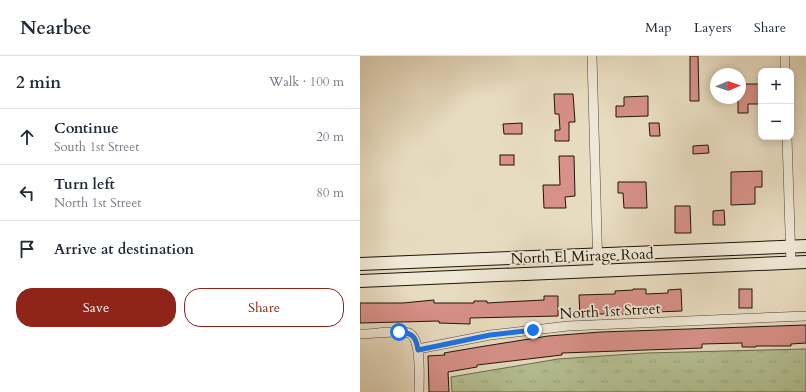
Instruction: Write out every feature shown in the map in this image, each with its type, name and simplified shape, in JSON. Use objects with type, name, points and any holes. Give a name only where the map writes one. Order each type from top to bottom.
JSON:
[{"type":"main road","name":"North El Mirage Road","points":[[360,264],[806,246]]},
{"type":"main road","name":"North El Mirage Road","points":[[360,281],[806,262]]},
{"type":"street","points":[[592,56],[598,271]]},
{"type":"street","points":[[785,56],[785,68]]},
{"type":"street","points":[[787,140],[791,263]]},
{"type":"street","name":"North 1st Street","points":[[418,350],[490,335],[561,327],[806,316]]},
{"type":"street","points":[[360,334],[399,332],[409,333],[417,342],[419,392]]},
{"type":"green space","points":[[806,349],[806,392],[452,392],[451,377],[558,359],[646,353]]},
{"type":"building","points":[[690,56],[698,56],[699,101],[690,101]]},
{"type":"building","points":[[746,84],[758,84],[758,104],[748,104],[748,113],[738,113],[738,104],[746,104]]},
{"type":"building","points":[[554,94],[573,94],[575,122],[569,122],[569,141],[555,141],[555,130],[560,130],[559,114],[555,114]]},
{"type":"building","points":[[648,96],[648,116],[616,117],[616,106],[624,106],[624,97]]},
{"type":"building","points":[[522,123],[522,134],[504,134],[503,124]]},
{"type":"building","points":[[649,123],[659,123],[660,136],[650,136]]},
{"type":"building","points":[[708,145],[709,153],[693,154],[693,146]]},
{"type":"building","points":[[500,155],[514,155],[514,165],[500,165]]},
{"type":"building","points":[[559,156],[574,156],[575,196],[565,197],[566,208],[544,208],[543,185],[560,185]]},
{"type":"building","points":[[762,171],[762,187],[755,187],[755,204],[731,205],[731,172]]},
{"type":"building","points":[[618,182],[646,182],[647,208],[624,208],[623,193],[618,193]]},
{"type":"building","points":[[675,206],[690,206],[691,233],[675,233]]},
{"type":"building","points":[[724,210],[725,225],[713,225],[713,211]]},
{"type":"building","points":[[646,289],[646,294],[668,293],[668,290],[681,289],[682,311],[594,314],[580,316],[579,295],[615,294],[615,291]]},
{"type":"building","points":[[739,289],[752,289],[752,308],[739,308]]},
{"type":"building","points":[[544,296],[558,296],[558,316],[470,318],[470,324],[439,323],[439,321],[360,323],[360,303],[403,303],[434,300],[434,303],[474,303],[474,301],[487,301],[487,303],[544,300]]},
{"type":"building","points":[[806,325],[806,343],[791,344],[791,346],[742,347],[742,343],[702,344],[702,348],[562,353],[562,355],[477,365],[477,367],[448,372],[449,392],[429,392],[428,356],[445,355],[444,353],[548,336],[601,332]]},
{"type":"route","points":[[399,332],[409,333],[413,336],[417,342],[418,350],[490,335],[533,330]]}]
